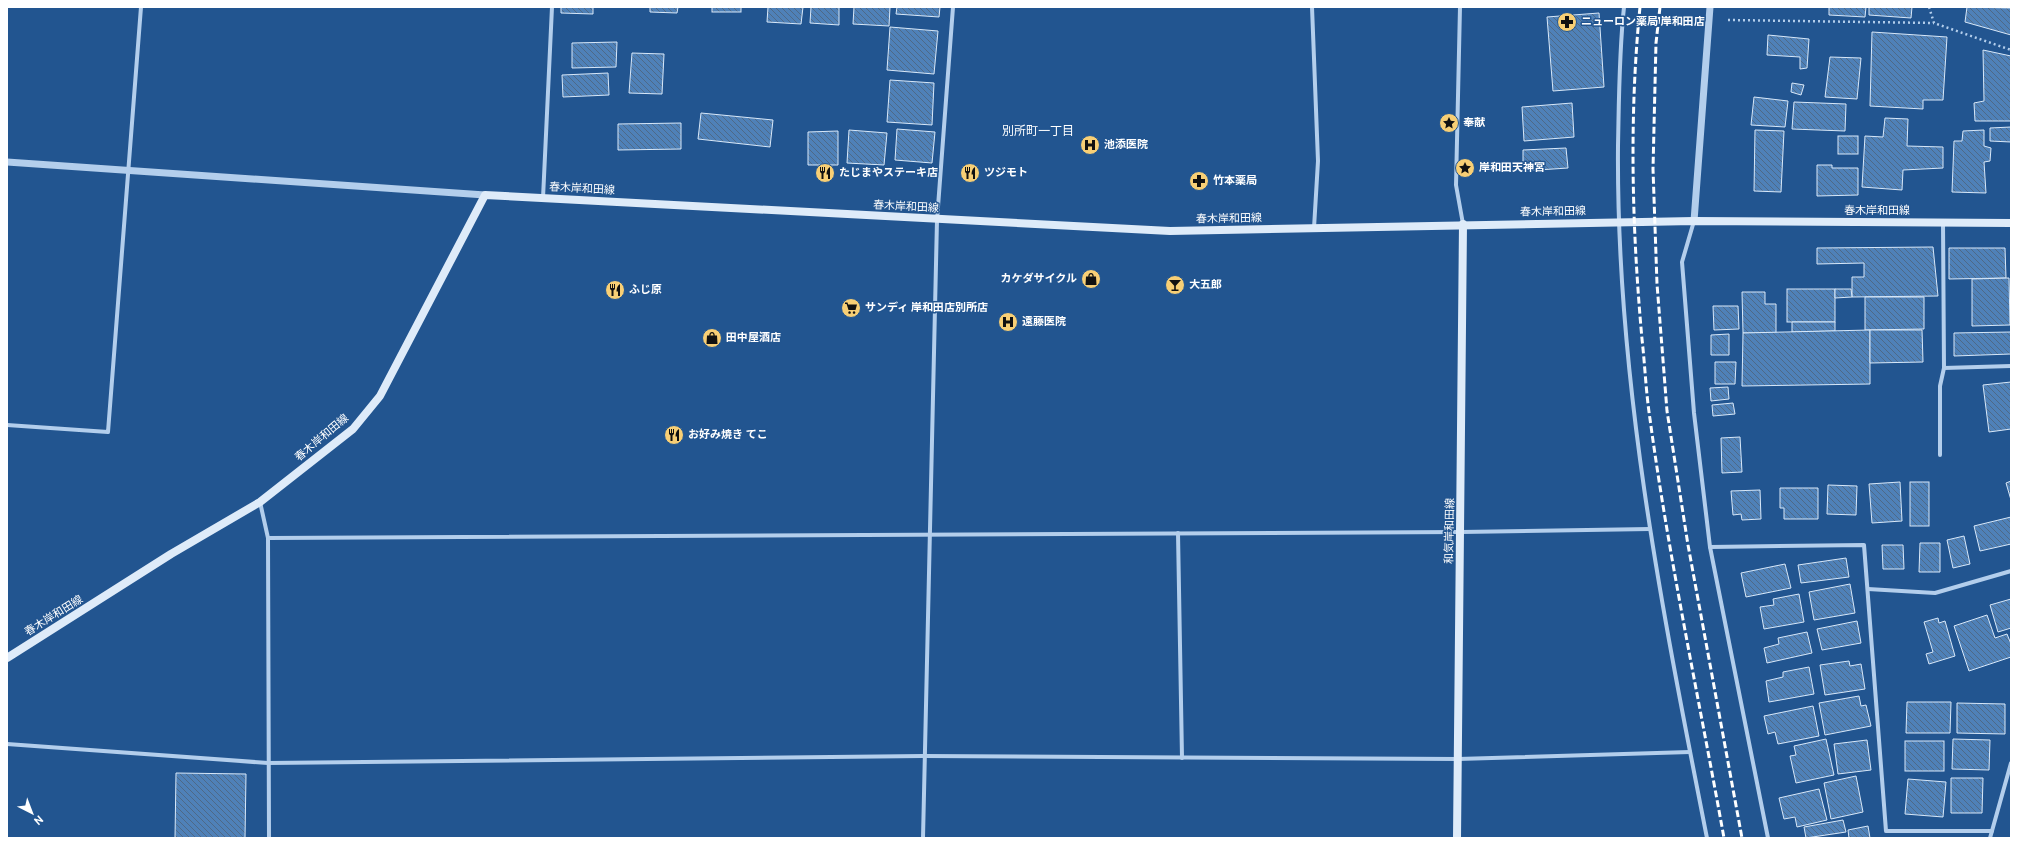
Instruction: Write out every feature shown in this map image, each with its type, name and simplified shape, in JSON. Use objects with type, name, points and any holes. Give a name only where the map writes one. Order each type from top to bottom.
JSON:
[{"type":"main road","name":"春木岸和田線","points":[[7,658],[171,554],[260,502],[353,429],[380,396],[485,195],[937,220],[1170,231],[1463,224],[1694,221],[2011,223]]},
{"type":"main road","name":"和気岸和田線","points":[[1457,838],[1463,224]]},
{"type":"street","points":[[7,425],[108,432],[141,7]]},
{"type":"street","points":[[543,198],[552,7]]},
{"type":"street","points":[[923,838],[928,534],[937,220],[952,7]]},
{"type":"street","points":[[1312,7],[1318,161],[1314,228]]},
{"type":"street","points":[[1460,7],[1456,185],[1463,224]]},
{"type":"street","points":[[1624,7],[1619,51],[1619,222],[1620,263],[1634,418],[1650,529],[1707,838]]},
{"type":"street","points":[[1710,7],[1708,19],[1704,104],[1694,221],[1682,262],[1694,412],[1710,547],[1768,838]]},
{"type":"street","points":[[7,162],[485,195]]},
{"type":"street","points":[[1940,455],[1940,386],[1944,368],[1943,223]]},
{"type":"street","points":[[1944,368],[2011,366]]},
{"type":"street","points":[[260,502],[268,538],[269,838]]},
{"type":"street","points":[[268,538],[1461,532],[1650,529]]},
{"type":"street","points":[[1178,533],[1182,758]]},
{"type":"street","points":[[1710,547],[1864,544],[1886,831],[1992,831]]},
{"type":"street","points":[[1868,589],[1935,592],[2011,571]]},
{"type":"street","points":[[7,744],[268,763],[924,756],[1458,759],[1690,752]]},
{"type":"street","points":[[1990,838],[2011,764]]},
{"type":"path","points":[[1929,7],[1934,23]]},
{"type":"path","points":[[1708,19],[1934,23],[2011,50]]},
{"type":"building","points":[[561,7],[593,7],[593,14],[561,13]]},
{"type":"building","points":[[650,7],[678,7],[677,13],[650,12]]},
{"type":"building","points":[[712,7],[741,7],[741,12],[712,12]]},
{"type":"building","points":[[768,7],[803,7],[801,24],[767,22]]},
{"type":"building","points":[[811,7],[839,7],[839,25],[810,23]]},
{"type":"building","points":[[854,7],[890,7],[889,26],[853,24]]},
{"type":"building","points":[[897,7],[940,7],[939,17],[896,14]]},
{"type":"building","points":[[1829,7],[1866,7],[1865,17],[1829,15]]},
{"type":"building","points":[[1869,7],[1912,7],[1911,18],[1869,15]]},
{"type":"building","points":[[1967,7],[2011,8],[2011,35],[1965,22]]},
{"type":"building","points":[[1599,13],[1604,87],[1553,91],[1547,17]]},
{"type":"building","points":[[890,27],[938,31],[934,74],[887,70]]},
{"type":"building","points":[[1872,32],[1947,37],[1943,100],[1923,100],[1923,109],[1870,106]]},
{"type":"building","points":[[1768,35],[1809,39],[1807,68],[1800,69],[1800,57],[1767,55]]},
{"type":"building","points":[[617,42],[616,67],[572,68],[572,43]]},
{"type":"building","points":[[1983,50],[2011,56],[2011,121],[1975,121],[1974,103],[1984,101]]},
{"type":"building","points":[[632,53],[664,54],[662,94],[629,93]]},
{"type":"building","points":[[1830,57],[1861,58],[1857,99],[1825,97]]},
{"type":"building","points":[[608,73],[609,95],[563,97],[562,75]]},
{"type":"building","points":[[890,80],[934,83],[932,125],[887,122]]},
{"type":"building","points":[[1792,83],[1804,85],[1801,95],[1791,92]]},
{"type":"building","points":[[1754,97],[1788,101],[1785,127],[1751,125]]},
{"type":"building","points":[[1794,102],[1846,104],[1845,131],[1792,129]]},
{"type":"building","points":[[1572,103],[1574,137],[1524,141],[1522,107]]},
{"type":"building","points":[[701,113],[773,120],[770,147],[698,139]]},
{"type":"building","points":[[1885,118],[1908,119],[1907,146],[1943,147],[1943,168],[1903,170],[1902,190],[1862,187],[1865,136],[1883,137]]},
{"type":"building","points":[[681,123],[681,149],[618,150],[618,124]]},
{"type":"building","points":[[2011,127],[2011,142],[1990,141],[1990,128]]},
{"type":"building","points":[[897,129],[935,132],[932,163],[895,160]]},
{"type":"building","points":[[849,130],[887,133],[884,165],[847,163]]},
{"type":"building","points":[[1755,130],[1784,131],[1781,192],[1754,191]]},
{"type":"building","points":[[1984,130],[1984,146],[1991,148],[1990,161],[1984,162],[1986,193],[1952,192],[1954,141],[1962,141],[1963,131]]},
{"type":"building","points":[[838,131],[838,165],[808,165],[808,132]]},
{"type":"building","points":[[1838,136],[1858,136],[1858,154],[1838,154]]},
{"type":"building","points":[[1566,148],[1568,168],[1523,171],[1523,150]]},
{"type":"building","points":[[1817,165],[1832,165],[1832,168],[1858,168],[1858,195],[1817,196]]},
{"type":"building","points":[[1933,247],[1938,296],[1852,297],[1852,277],[1864,277],[1864,263],[1817,264],[1817,248]]},
{"type":"building","points":[[1949,248],[2005,248],[2006,278],[1949,279]]},
{"type":"building","points":[[2009,278],[2010,325],[1972,326],[1972,279]]},
{"type":"building","points":[[1787,289],[1835,289],[1835,322],[1787,322]]},
{"type":"building","points":[[1835,289],[1851,289],[1852,297],[1835,298]]},
{"type":"building","points":[[1742,292],[1765,292],[1765,304],[1776,304],[1776,333],[1743,333]]},
{"type":"building","points":[[1865,297],[1924,297],[1924,329],[1865,330]]},
{"type":"building","points":[[1713,306],[1738,306],[1739,329],[1714,330]]},
{"type":"building","points":[[1792,322],[1835,322],[1835,331],[1792,332]]},
{"type":"building","points":[[1870,330],[1870,384],[1742,386],[1743,333]]},
{"type":"building","points":[[1870,330],[1922,330],[1923,362],[1870,363]]},
{"type":"building","points":[[2011,332],[2011,354],[1954,356],[1954,333]]},
{"type":"building","points":[[1729,334],[1729,355],[1711,355],[1711,335]]},
{"type":"building","points":[[1715,362],[1736,362],[1735,384],[1715,384]]},
{"type":"building","points":[[2011,382],[2011,429],[1989,432],[1983,385]]},
{"type":"building","points":[[1728,387],[1729,399],[1711,401],[1710,388]]},
{"type":"building","points":[[1733,403],[1735,414],[1713,416],[1712,405]]},
{"type":"building","points":[[1740,437],[1742,472],[1722,473],[1721,438]]},
{"type":"building","points":[[2011,481],[2011,500],[2006,483]]},
{"type":"building","points":[[1900,482],[1902,521],[1872,523],[1869,484]]},
{"type":"building","points":[[1910,482],[1929,482],[1929,526],[1910,526]]},
{"type":"building","points":[[1828,485],[1857,486],[1856,515],[1827,514]]},
{"type":"building","points":[[1780,488],[1818,488],[1818,519],[1784,519],[1784,508],[1780,508]]},
{"type":"building","points":[[1760,490],[1761,519],[1742,520],[1741,514],[1733,515],[1731,491]]},
{"type":"building","points":[[2011,517],[2011,544],[1980,551],[1974,526]]},
{"type":"building","points":[[1964,536],[1970,564],[1953,568],[1947,540]]},
{"type":"building","points":[[1920,543],[1940,543],[1940,572],[1919,572]]},
{"type":"building","points":[[1882,545],[1903,545],[1904,569],[1883,569]]},
{"type":"building","points":[[1846,558],[1849,577],[1801,583],[1798,565]]},
{"type":"building","points":[[1785,564],[1791,588],[1746,597],[1741,573]]},
{"type":"building","points":[[1850,584],[1855,613],[1814,620],[1809,592]]},
{"type":"building","points":[[1799,594],[1804,622],[1764,629],[1760,607],[1774,605],[1773,599]]},
{"type":"building","points":[[2011,599],[2011,628],[1998,632],[1990,605]]},
{"type":"building","points":[[1987,615],[1995,638],[2007,634],[2011,644],[2011,657],[1969,671],[1954,626]]},
{"type":"building","points":[[1938,618],[1939,623],[1945,621],[1955,656],[1929,664],[1926,654],[1933,652],[1924,622]]},
{"type":"building","points":[[1857,621],[1861,643],[1822,650],[1817,629]]},
{"type":"building","points":[[1807,632],[1812,653],[1767,663],[1764,648],[1779,644],[1778,638]]},
{"type":"building","points":[[1849,661],[1850,666],[1861,664],[1865,689],[1825,695],[1820,665]]},
{"type":"building","points":[[1809,667],[1814,694],[1769,702],[1766,681],[1783,677],[1783,672]]},
{"type":"building","points":[[1859,696],[1861,706],[1866,705],[1871,726],[1825,735],[1819,703]]},
{"type":"building","points":[[1907,702],[1951,702],[1950,733],[1906,733]]},
{"type":"building","points":[[1957,703],[2005,704],[2005,734],[1957,733]]},
{"type":"building","points":[[1813,706],[1819,736],[1778,744],[1775,732],[1768,734],[1764,716]]},
{"type":"building","points":[[1826,739],[1834,775],[1796,783],[1790,756],[1796,755],[1794,746]]},
{"type":"building","points":[[1953,739],[1990,740],[1989,770],[1952,769]]},
{"type":"building","points":[[1867,740],[1871,770],[1838,774],[1834,744]]},
{"type":"building","points":[[1905,741],[1944,741],[1944,771],[1905,771]]},
{"type":"building","points":[[176,773],[246,774],[245,838],[175,838]]},
{"type":"building","points":[[1856,776],[1863,812],[1831,819],[1824,783]]},
{"type":"building","points":[[1951,778],[1983,778],[1982,813],[1951,813]]},
{"type":"building","points":[[1908,779],[1946,782],[1943,817],[1905,814]]},
{"type":"building","points":[[1819,789],[1827,820],[1797,827],[1795,817],[1784,819],[1779,798]]},
{"type":"building","points":[[1843,820],[1846,832],[1806,838],[1804,827]]},
{"type":"building","points":[[1868,826],[1870,838],[1849,838],[1848,830]]},
{"type":"railway","points":[[1640,7],[1634,90],[1633,173],[1636,256],[1647,399],[1675,576],[1724,838]]},
{"type":"railway","points":[[1660,7],[1656,43],[1653,169],[1657,284],[1667,411],[1688,545],[1742,838]]},
{"type":"place","name":"ニューロン薬局 岸和田店","points":[[1567,22]]},
{"type":"place","name":"奉献","points":[[1449,123]]},
{"type":"place","name":"池添医院","points":[[1090,145]]},
{"type":"place","name":"岸和田天神宮","points":[[1465,168]]},
{"type":"place","name":"たじまやステーキ店","points":[[825,173]]},
{"type":"place","name":"ツジモト","points":[[970,173]]},
{"type":"place","name":"竹本薬局","points":[[1199,181]]},
{"type":"place","name":"カケダサイクル","points":[[1091,279]]},
{"type":"place","name":"大五郎","points":[[1175,285]]},
{"type":"place","name":"ふじ原","points":[[615,290]]},
{"type":"place","name":"サンディ 岸和田店別所店","points":[[851,308]]},
{"type":"place","name":"遠藤医院","points":[[1008,322]]},
{"type":"place","name":"田中屋酒店","points":[[712,338]]},
{"type":"place","name":"お好み焼き てこ","points":[[674,435]]},
{"type":"district","name":"別所町一丁目","points":[[1038,132]]}]
